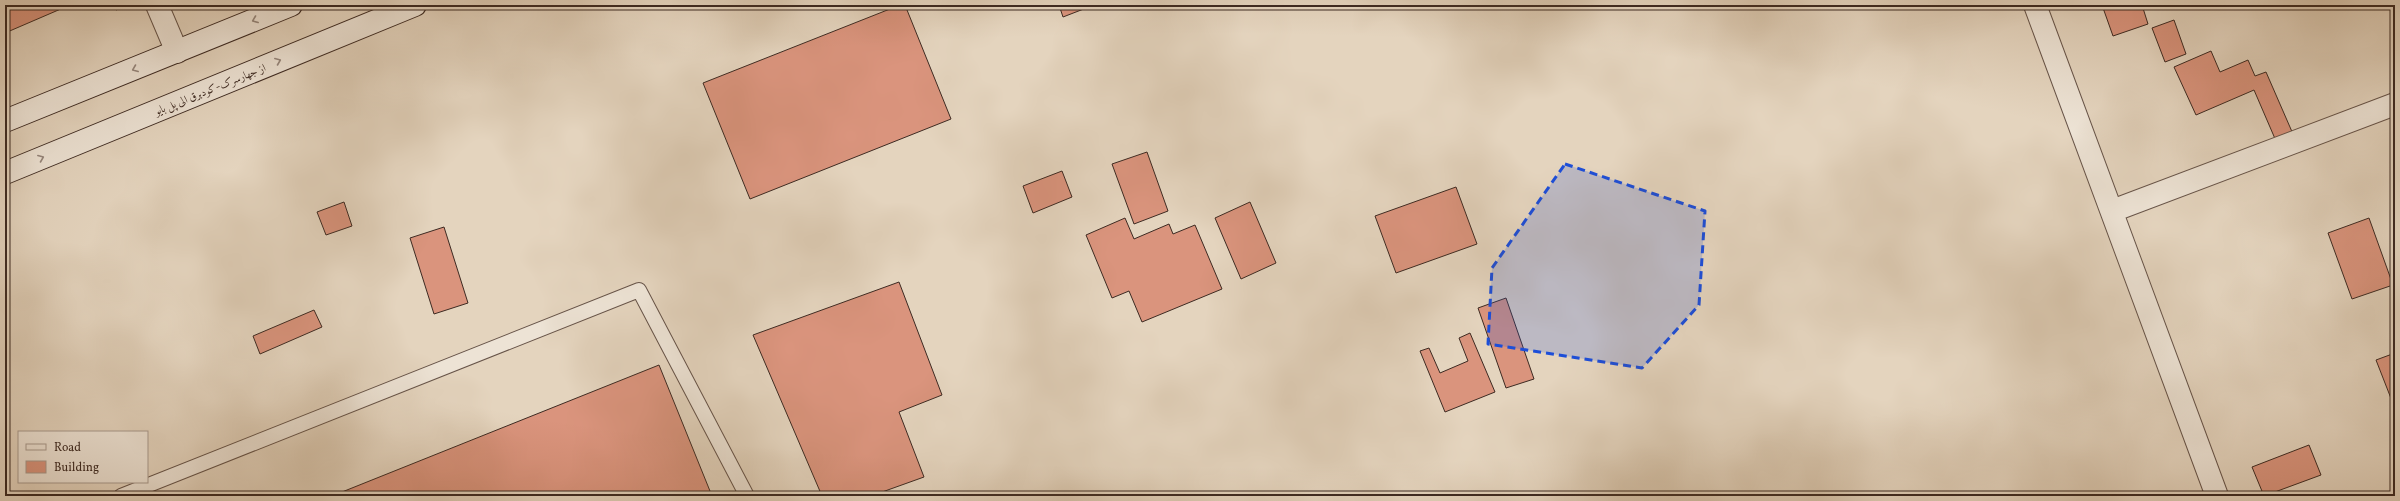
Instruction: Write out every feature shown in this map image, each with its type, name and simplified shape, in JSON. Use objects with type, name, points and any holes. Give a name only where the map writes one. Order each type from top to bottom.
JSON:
[{"type":"street","points":[[157,5],[176,52]]},
{"type":"street","points":[[5,121],[291,5]]},
{"type":"street","name":"از جهارسرک-کودبرق الی پل بایو","points":[[5,172],[415,5]]},
{"type":"street","points":[[2035,5],[2217,496]]},
{"type":"street","points":[[2112,211],[2395,104]]},
{"type":"lane","points":[[121,496],[639,290],[747,496]]},
{"type":"highlighted area","points":[[1565,164],[1705,211],[1699,305],[1642,368],[1488,344],[1492,268]]},
{"type":"building","points":[[5,5],[70,5],[5,33]]},
{"type":"building","points":[[114,5],[129,5],[116,10]]},
{"type":"building","points":[[900,5],[905,5],[951,119],[750,199],[703,83]]},
{"type":"building","points":[[1059,5],[1094,5],[1063,17]]},
{"type":"building","points":[[2102,5],[2142,5],[2148,24],[2113,36]]},
{"type":"building","points":[[2174,20],[2186,54],[2165,62],[2152,28]]},
{"type":"building","points":[[2211,51],[2220,72],[2248,60],[2255,76],[2266,72],[2293,134],[2276,141],[2254,90],[2196,115],[2174,67]]},
{"type":"building","points":[[1147,152],[1168,211],[1134,224],[1112,164]]},
{"type":"building","points":[[1062,171],[1072,197],[1033,213],[1023,186]]},
{"type":"building","points":[[1456,187],[1477,244],[1396,273],[1375,216]]},
{"type":"building","points":[[344,202],[352,226],[326,235],[317,212]]},
{"type":"building","points":[[1250,202],[1276,263],[1241,279],[1215,218]]},
{"type":"building","points":[[1125,218],[1134,239],[1169,224],[1173,234],[1195,225],[1222,289],[1142,322],[1129,291],[1112,298],[1086,235]]},
{"type":"building","points":[[2369,218],[2393,285],[2352,299],[2328,233]]},
{"type":"building","points":[[444,227],[468,303],[434,314],[410,238]]},
{"type":"building","points":[[899,282],[942,395],[899,412],[924,477],[871,496],[822,496],[753,335]]},
{"type":"building","points":[[1506,298],[1534,379],[1506,388],[1478,308]]},
{"type":"building","points":[[314,310],[322,327],[260,354],[253,336]]},
{"type":"building","points":[[1470,333],[1495,392],[1445,412],[1420,351],[1429,348],[1440,373],[1468,361],[1459,338]]},
{"type":"building","points":[[2395,353],[2395,400],[2392,401],[2376,360]]},
{"type":"building","points":[[659,365],[712,496],[332,496]]},
{"type":"building","points":[[2309,445],[2321,475],[2264,496],[2252,467]]}]
